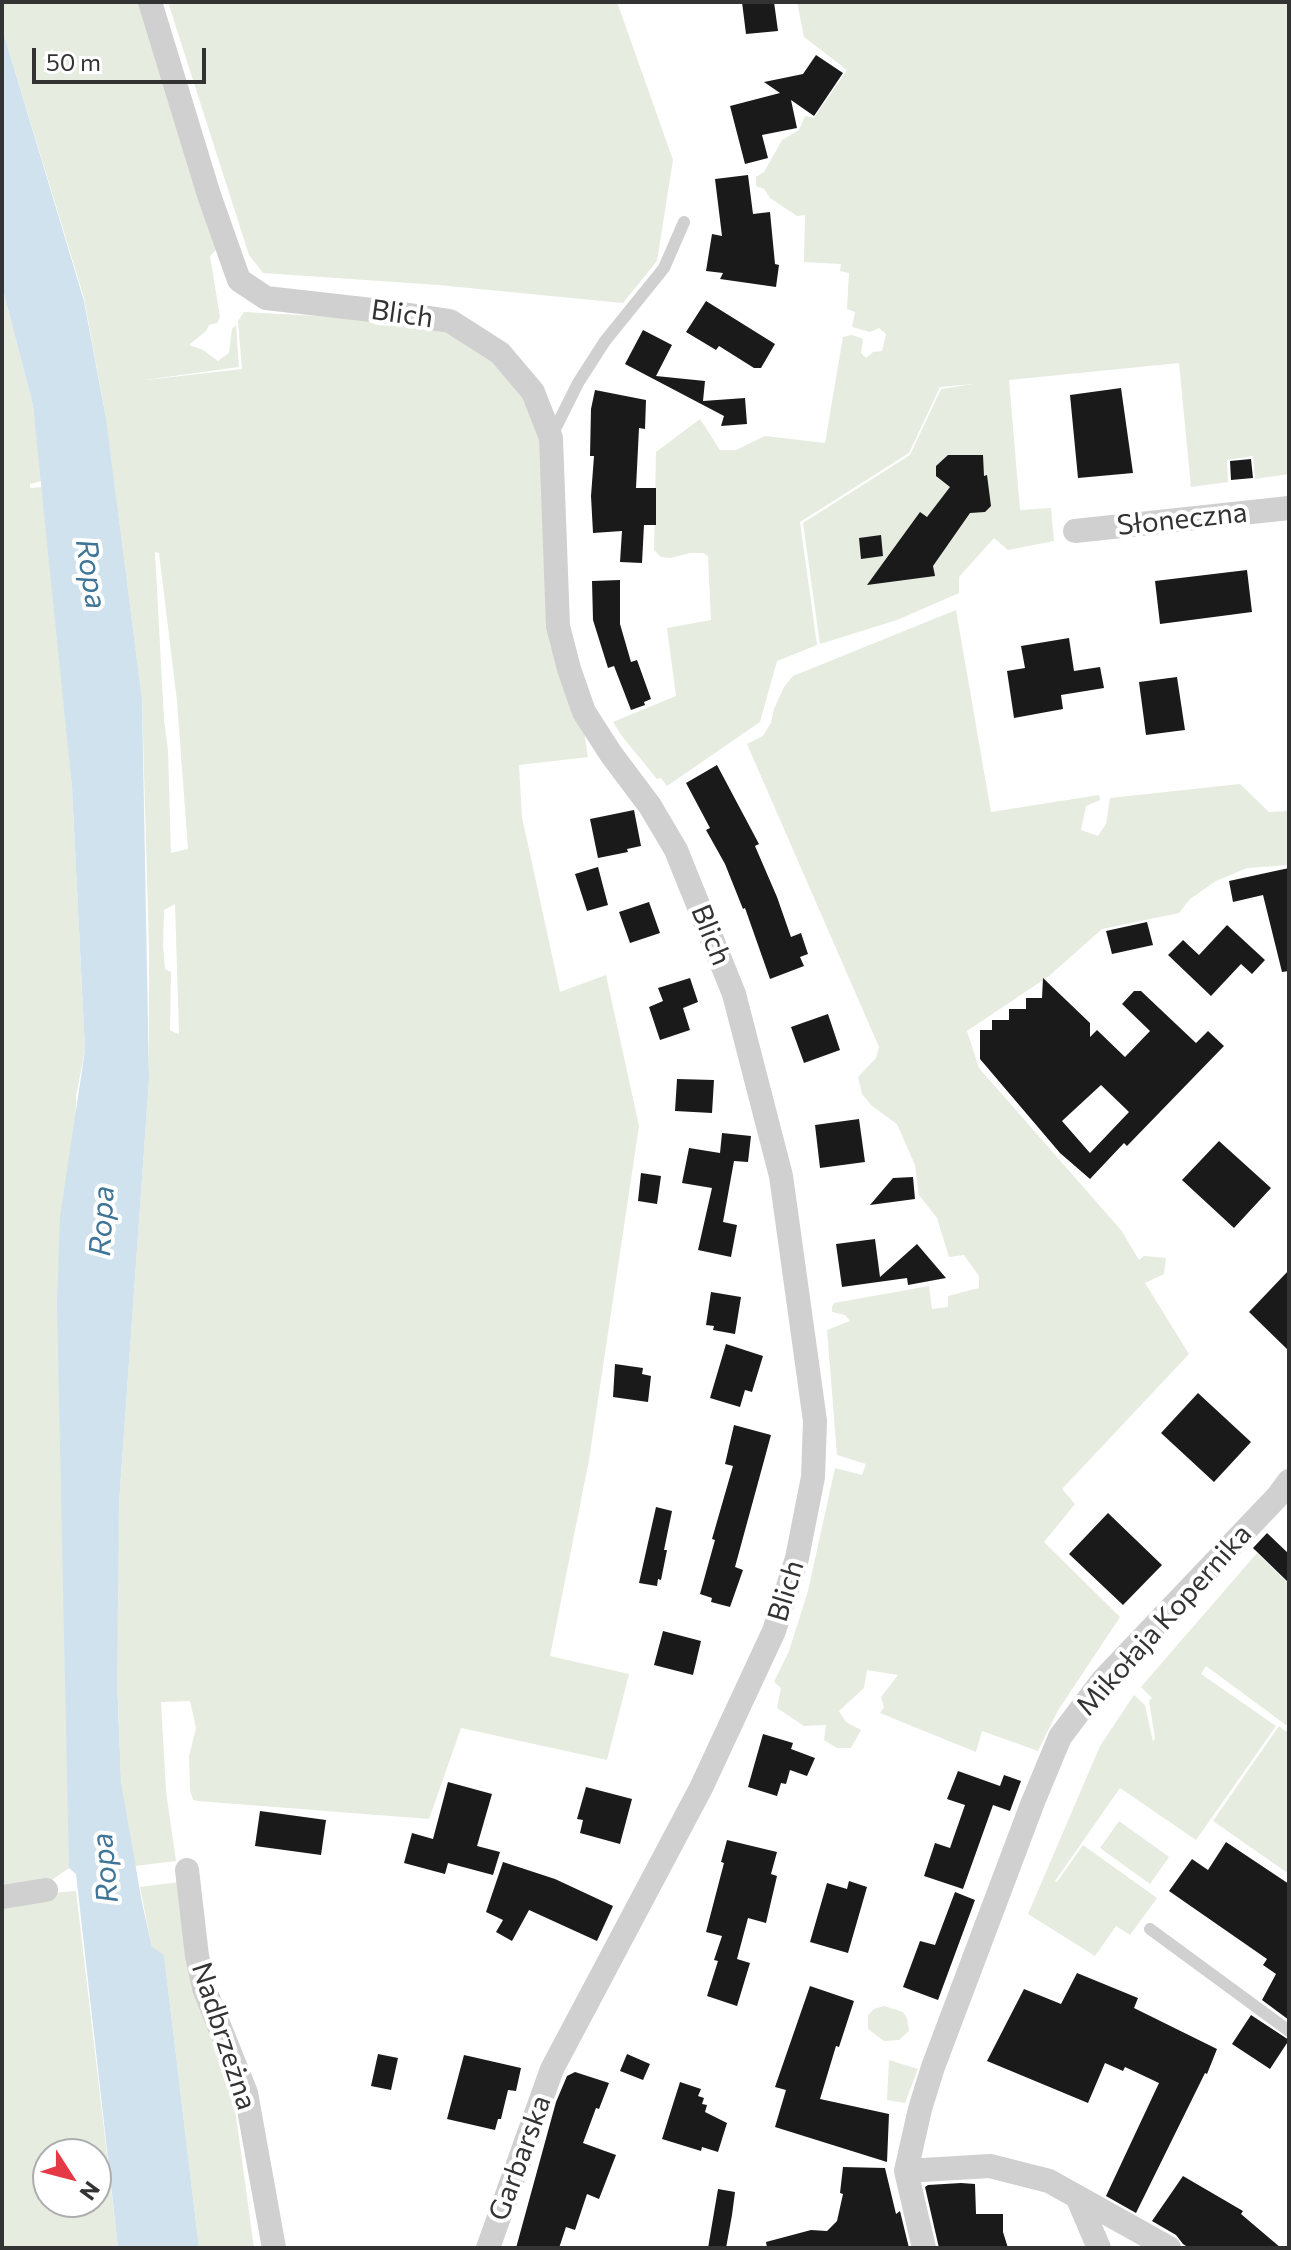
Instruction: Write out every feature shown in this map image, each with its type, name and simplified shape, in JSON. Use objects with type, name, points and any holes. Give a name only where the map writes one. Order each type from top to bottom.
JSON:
[{"type":"street","name":"Blich","points":[[150,2],[209,195],[239,280],[266,298],[450,321],[500,353],[533,392],[551,438],[558,626],[569,669],[584,712],[650,806],[676,850],[734,994],[781,1176],[815,1421],[813,1477],[797,1558],[774,1631],[701,1788],[552,2069]]},
{"type":"street","name":"Słoneczna","points":[[1075,531],[1289,508]]},
{"type":"street","name":"Mikołaja Kopernika","points":[[906,2171],[924,2097],[952,2017],[1060,1736],[1103,1680],[1285,1495]]},
{"type":"street","name":"Nadbrzeżna","points":[[187,1870],[202,1977],[246,2093],[274,2248]]},
{"type":"street","points":[[2,1897],[46,1890]]},
{"type":"street","name":"Garbarska","points":[[488,2248],[552,2069]]},
{"type":"street","points":[[924,2248],[906,2171],[990,2166],[1049,2181],[1169,2248]]},
{"type":"street","points":[[1078,2199],[1099,2248]]},
{"type":"lane","points":[[551,438],[578,383],[605,341],[644,304],[684,222]]},
{"type":"lane","points":[[1150,1929],[1289,2031]]},
{"type":"shaded area","points":[[2,2],[142,2],[217,249],[210,256],[220,317],[217,323],[209,325],[189,345],[218,361],[229,353],[232,329],[236,325],[239,367],[137,381],[242,369],[238,321],[244,312],[371,319],[376,325],[390,326],[394,322],[421,325],[460,336],[484,351],[520,390],[540,440],[588,757],[519,765],[522,817],[560,992],[606,975],[639,1126],[589,1460],[550,1656],[629,1674],[607,1760],[461,1728],[429,1819],[198,1801],[193,1800],[190,1790],[189,1756],[196,1728],[190,1701],[161,1702],[166,1791],[176,1861],[135,1866],[121,1781],[117,1574],[119,1504],[149,1079],[142,699],[105,412],[84,298],[2,28]],"holes":[[[155,552],[159,553],[177,701],[188,849],[171,853],[168,750]],[[175,904],[179,1033],[178,1034],[170,1030],[171,972],[165,969],[163,946],[164,910]]]},
{"type":"shaded area","points":[[168,2],[617,2],[673,160],[657,261],[623,303],[438,285],[263,273],[249,255]]},
{"type":"shaded area","points":[[797,2],[1289,2],[1289,474],[1255,479],[1253,456],[1227,460],[1228,482],[1191,487],[1179,363],[1009,380],[1020,510],[1051,508],[1054,541],[1008,550],[994,538],[959,577],[959,593],[897,620],[820,644],[803,523],[910,455],[941,389],[973,384],[940,387],[909,453],[800,522],[817,645],[777,661],[760,722],[667,786],[661,778],[657,779],[613,722],[676,696],[667,628],[711,620],[708,556],[690,553],[661,557],[654,550],[656,452],[700,419],[720,450],[736,450],[765,436],[825,443],[843,337],[852,335],[863,339],[861,353],[866,358],[873,352],[882,351],[886,334],[879,328],[870,332],[852,327],[855,312],[847,309],[849,273],[840,271],[841,264],[804,262],[805,215],[797,216],[756,186],[756,177],[764,172],[782,140],[799,130],[805,116],[814,118],[847,70],[804,37]]},
{"type":"shaded area","points":[[2,286],[33,405],[42,481],[30,484],[30,488],[42,487],[63,685],[72,787],[85,1050],[76,1096],[69,1868],[52,1880],[2,1889]]},
{"type":"shaded area","points":[[956,610],[991,812],[1099,795],[1100,800],[1086,806],[1081,830],[1098,836],[1106,824],[1110,798],[1240,784],[1269,812],[1289,811],[1289,865],[1247,868],[1216,881],[1190,899],[1179,913],[1102,929],[1049,976],[967,1031],[979,1068],[1121,1230],[1139,1260],[1144,1256],[1166,1258],[1164,1274],[1145,1283],[1189,1354],[1062,1489],[1075,1504],[1044,1542],[1120,1617],[1057,1712],[1038,1751],[982,1731],[976,1752],[880,1713],[884,1707],[881,1697],[898,1675],[867,1670],[864,1688],[839,1711],[846,1722],[861,1730],[851,1748],[837,1748],[824,1740],[826,1725],[804,1726],[777,1708],[781,1688],[774,1682],[789,1651],[808,1591],[835,1468],[862,1475],[866,1464],[837,1455],[827,1330],[850,1321],[845,1315],[832,1312],[832,1307],[834,1303],[929,1286],[932,1309],[948,1307],[948,1296],[979,1288],[979,1276],[964,1255],[949,1257],[937,1218],[919,1195],[915,1165],[897,1124],[872,1106],[862,1094],[858,1077],[876,1058],[879,1047],[747,744],[763,736],[784,687],[793,676]]},
{"type":"shaded area","points":[[1257,1553],[1289,1584],[1289,1723],[1286,1725],[1206,1666],[1201,1674],[1276,1726],[1196,1840],[1120,1788],[1055,1881],[1083,1845],[1157,1898],[1130,1935],[1116,1926],[1095,1956],[1028,1914],[1100,1746],[1134,1695],[1145,1705],[1153,1742],[1149,1701],[1152,1698],[1141,1687]]},
{"type":"shaded area","points":[[1279,1726],[1285,1731],[1289,1730],[1289,1874],[1213,1821]]},
{"type":"shaded area","points":[[1119,1821],[1169,1857],[1150,1884],[1100,1848]]},
{"type":"shaded area","points":[[179,1882],[196,1995],[233,2094],[254,2248],[199,2248],[164,1955],[152,1948],[140,1887]]},
{"type":"shaded area","points":[[76,1891],[105,2138],[32,2138],[32,2218],[112,2218],[112,2197],[118,2248],[2,2248],[2,1897]]},
{"type":"shaded area","points":[[884,2006],[903,2012],[907,2018],[909,2031],[899,2040],[884,2041],[868,2029],[868,2015]]},
{"type":"shaded area","points":[[889,2060],[918,2069],[905,2103],[887,2100]]},
{"type":"water","name":"Ropa","points":[[2,28],[84,301],[106,418],[142,699],[149,1079],[119,1504],[117,1679],[121,1781],[152,1947],[164,1955],[199,2248],[118,2248],[112,2195],[112,2138],[106,2138],[76,1874],[69,1868],[57,1303],[60,1217],[85,1050],[72,787],[33,405],[2,286]]},
{"type":"building","points":[[742,2],[774,2],[778,31],[746,34]]},
{"type":"building","points":[[816,55],[843,73],[814,116],[791,100],[797,128],[762,135],[768,158],[745,164],[730,106],[780,93],[764,82],[803,74]]},
{"type":"building","points":[[748,175],[753,214],[770,212],[775,264],[779,265],[776,287],[720,279],[723,273],[706,271],[712,234],[722,236],[715,179]]},
{"type":"building","points":[[706,301],[775,344],[761,368],[754,368],[719,346],[716,350],[686,332]]},
{"type":"building","points":[[643,330],[672,345],[656,376],[705,381],[703,401],[745,398],[747,424],[721,426],[724,416],[625,364]]},
{"type":"building","points":[[1121,388],[1133,473],[1078,478],[1070,395]]},
{"type":"building","points":[[595,390],[646,400],[645,429],[639,428],[636,488],[656,488],[656,525],[644,525],[642,563],[620,562],[622,531],[593,533],[591,496],[594,456],[590,456],[591,409]]},
{"type":"building","points":[[948,455],[983,455],[991,506],[985,512],[970,513],[933,566],[935,576],[867,585],[920,512],[927,517],[950,487],[936,476],[936,466]]},
{"type":"building","points":[[1251,459],[1253,478],[1231,480],[1230,461]]},
{"type":"building","points":[[881,535],[883,556],[861,559],[859,538]]},
{"type":"building","points":[[1247,570],[1252,612],[1160,624],[1155,581]]},
{"type":"building","points":[[620,580],[620,624],[631,662],[637,660],[651,699],[631,710],[614,666],[608,668],[593,620],[592,581]]},
{"type":"building","points":[[1069,638],[1074,671],[1100,667],[1104,688],[1061,695],[1063,709],[1014,718],[1007,671],[1025,668],[1021,646]]},
{"type":"building","points":[[1177,677],[1185,730],[1146,735],[1139,682]]},
{"type":"building","points":[[717,765],[759,844],[755,846],[791,937],[801,933],[808,954],[800,957],[804,966],[770,979],[745,908],[706,830],[710,828],[686,783]]},
{"type":"building","points":[[634,810],[641,846],[598,858],[590,819]]},
{"type":"building","points":[[598,867],[608,905],[587,911],[575,874]]},
{"type":"building","points":[[1289,868],[1289,971],[1282,972],[1263,895],[1233,902],[1229,881]]},
{"type":"building","points":[[649,902],[660,933],[630,943],[619,912]]},
{"type":"building","points":[[1147,922],[1153,945],[1112,954],[1106,931]]},
{"type":"building","points":[[1227,925],[1265,960],[1252,974],[1241,964],[1211,996],[1168,955],[1183,940],[1199,955]]},
{"type":"building","points":[[690,978],[698,1002],[683,1008],[690,1030],[660,1040],[649,1007],[663,1001],[658,988]]},
{"type":"building","points":[[1043,978],[1090,1023],[1090,1037],[1097,1030],[1125,1057],[1150,1031],[1122,1004],[1134,991],[1141,991],[1196,1043],[1208,1031],[1224,1046],[1127,1146],[1124,1143],[1090,1179],[1060,1153],[980,1059],[980,1030],[992,1030],[992,1020],[1009,1020],[1009,1009],[1026,1009],[1026,998],[1042,998]],"holes":[[[1101,1085],[1129,1112],[1090,1153],[1062,1121]]]},
{"type":"building","points":[[828,1014],[840,1050],[804,1063],[791,1027]]},
{"type":"building","points":[[677,1079],[714,1080],[712,1113],[675,1111]]},
{"type":"building","points":[[859,1119],[865,1162],[820,1168],[815,1125]]},
{"type":"building","points":[[722,1133],[751,1136],[748,1162],[734,1161],[723,1222],[737,1225],[731,1257],[698,1250],[712,1188],[682,1183],[689,1148],[720,1153]]},
{"type":"building","points":[[1219,1141],[1271,1188],[1234,1228],[1182,1180]]},
{"type":"building","points":[[641,1173],[661,1176],[657,1204],[638,1201]]},
{"type":"building","points":[[913,1177],[915,1199],[870,1205],[893,1178]]},
{"type":"building","points":[[875,1239],[880,1277],[917,1244],[946,1278],[908,1285],[907,1278],[842,1287],[836,1244]]},
{"type":"building","points":[[1289,1270],[1289,1351],[1249,1312]]},
{"type":"building","points":[[711,1292],[741,1297],[735,1334],[713,1330],[714,1326],[706,1325]]},
{"type":"building","points":[[726,1344],[763,1356],[752,1392],[745,1390],[740,1407],[710,1398]]},
{"type":"building","points":[[615,1364],[643,1368],[642,1374],[651,1376],[648,1402],[613,1397]]},
{"type":"building","points":[[1198,1393],[1251,1442],[1214,1482],[1161,1433]]},
{"type":"building","points":[[734,1425],[771,1435],[735,1567],[743,1570],[730,1607],[711,1602],[712,1598],[700,1594],[733,1466],[725,1464]]},
{"type":"building","points":[[656,1507],[672,1511],[661,1580],[658,1579],[657,1586],[639,1583]]},
{"type":"building","points":[[1108,1513],[1162,1565],[1123,1605],[1069,1554]]},
{"type":"building","points":[[1267,1533],[1289,1554],[1289,1583],[1253,1548]]},
{"type":"building","points":[[663,1631],[701,1641],[693,1675],[654,1665]]},
{"type":"building","points":[[763,1734],[793,1743],[791,1749],[815,1758],[807,1776],[790,1770],[786,1784],[781,1783],[777,1796],[748,1787]]},
{"type":"building","points":[[958,1771],[1000,1786],[1004,1775],[1021,1781],[1010,1811],[993,1805],[963,1889],[924,1876],[935,1843],[950,1848],[965,1805],[947,1799]]},
{"type":"building","points":[[448,1782],[492,1794],[477,1846],[500,1852],[493,1875],[448,1863],[445,1874],[404,1863],[412,1833],[433,1839]]},
{"type":"building","points":[[586,1787],[632,1799],[620,1844],[580,1833],[583,1820],[577,1819]]},
{"type":"building","points":[[260,1811],[326,1820],[321,1855],[255,1846]]},
{"type":"building","points":[[727,1840],[777,1852],[771,1874],[777,1876],[766,1923],[748,1918],[737,1959],[750,1963],[737,2006],[707,1996],[722,1936],[706,1932]]},
{"type":"building","points":[[1226,1842],[1289,1884],[1289,2020],[1262,2000],[1276,1974],[1263,1965],[1267,1959],[1169,1891],[1192,1859],[1208,1870]]},
{"type":"building","points":[[503,1862],[555,1879],[613,1906],[597,1941],[529,1910],[512,1941],[496,1932],[503,1920],[486,1912]]},
{"type":"building","points":[[849,1881],[867,1887],[848,1953],[810,1942],[827,1883],[847,1889]]},
{"type":"building","points":[[955,1892],[975,1900],[938,2000],[903,1987],[920,1941],[935,1945]]},
{"type":"building","points":[[1077,1973],[1138,1998],[1134,2008],[1217,2049],[1136,2213],[1106,2196],[1159,2083],[1125,2067],[1123,2071],[1105,2063],[1088,2103],[987,2061],[1024,1989],[1061,2004]]},
{"type":"building","points":[[810,1986],[854,2001],[820,2099],[889,2114],[887,2162],[775,2127],[786,2090],[775,2087]]},
{"type":"building","points":[[1251,2015],[1289,2040],[1270,2069],[1232,2044]]},
{"type":"building","points":[[378,2054],[398,2058],[391,2090],[371,2086]]},
{"type":"building","points":[[627,2054],[650,2064],[643,2080],[620,2071]]},
{"type":"building","points":[[464,2055],[521,2068],[516,2091],[508,2090],[495,2130],[447,2119]]},
{"type":"building","points":[[575,2072],[609,2083],[583,2143],[616,2155],[599,2199],[587,2194],[575,2230],[566,2227],[559,2248],[516,2248],[556,2102],[567,2076]]},
{"type":"building","points":[[680,2082],[701,2089],[698,2096],[704,2098],[702,2104],[707,2105],[705,2112],[727,2123],[718,2152],[702,2147],[701,2151],[662,2139]]},
{"type":"building","points":[[843,2167],[885,2168],[896,2214],[900,2211],[909,2248],[767,2248],[766,2242],[811,2230],[827,2231],[837,2221],[843,2194],[840,2193]]},
{"type":"building","points":[[1183,2176],[1243,2211],[1241,2214],[1281,2248],[1189,2248],[1183,2244],[1176,2235],[1152,2221]]},
{"type":"building","points":[[975,2184],[976,2214],[1003,2214],[1003,2232],[1008,2248],[939,2248],[925,2187]]},
{"type":"building","points":[[718,2189],[735,2192],[732,2215],[726,2248],[708,2248]]}]
